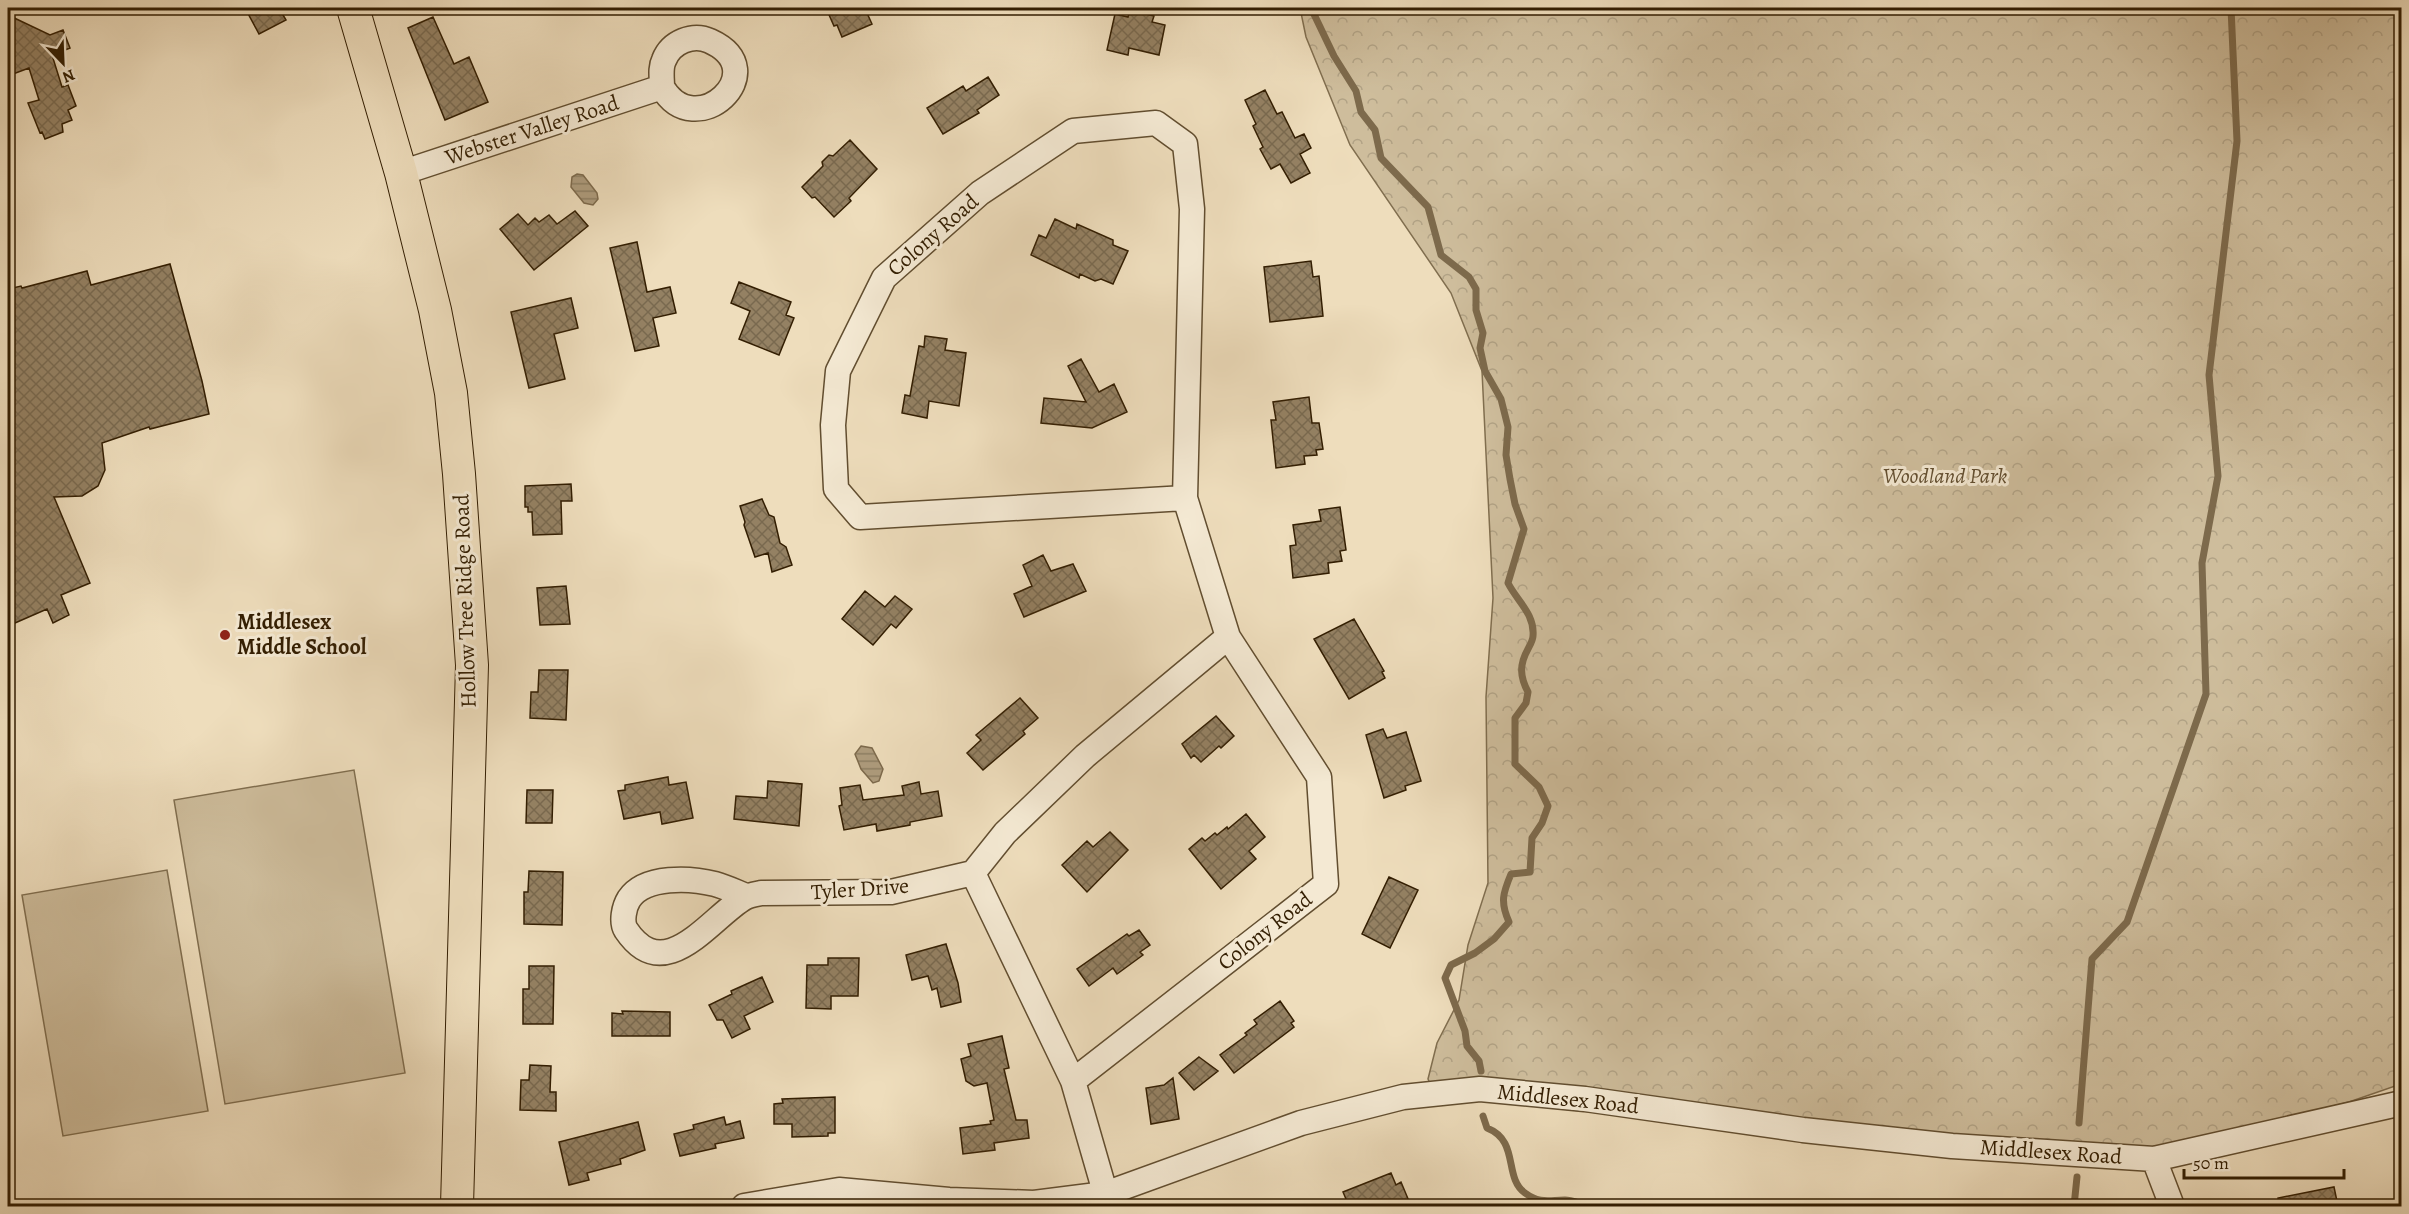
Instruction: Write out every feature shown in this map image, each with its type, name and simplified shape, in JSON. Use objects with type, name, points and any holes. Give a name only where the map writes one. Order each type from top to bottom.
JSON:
[{"type":"main road","name":"Hollow Tree Ridge Road","points":[[353,8],[401,173],[435,310],[451,393],[459,474],[472,665],[457,1206]]},
{"type":"street","name":"Webster Valley Road","points":[[401,173],[662,87]]},
{"type":"street","name":"Colony Road","points":[[1073,1082],[1326,884],[1319,777],[1228,637],[1185,498],[1192,209],[1185,144],[1156,123],[1073,131],[980,193],[884,278],[838,371],[833,425],[836,489],[860,517],[1185,498]]},
{"type":"street","points":[[1107,1200],[1073,1082],[973,873],[1005,833],[1085,756],[1228,637]]},
{"type":"street","name":"Tyler Drive","points":[[746,896],[716,884],[692,881],[650,884],[637,890],[628,901],[624,915],[625,928],[636,941],[650,950],[664,952],[678,950],[746,896],[761,893],[891,892],[973,873]]},
{"type":"street","name":"Middlesex Road","points":[[744,1206],[839,1190],[949,1200],[1034,1203],[1107,1200],[1301,1123],[1403,1097],[1480,1089],[1585,1099],[1803,1130],[1952,1146],[2154,1159],[2402,1103]]},
{"type":"street","points":[[2154,1159],[2172,1206]]},
{"type":"green space","name":"Woodland Park","points":[[1300,8],[2401,8],[2401,1084],[2349,1102],[2220,1135],[2154,1148],[1939,1150],[1435,1095],[1428,1079],[1437,1043],[1459,1000],[1468,945],[1488,883],[1486,697],[1493,598],[1482,371],[1451,293],[1350,145],[1306,37]]},
{"type":"green space","points":[[354,770],[405,1073],[225,1104],[174,800]]},
{"type":"green space","points":[[167,870],[208,1111],[63,1136],[22,895]]},
{"type":"shaded area","points":[[577,174],[583,175],[597,193],[598,199],[593,205],[584,203],[571,187],[572,177]]},
{"type":"shaded area","points":[[861,746],[872,748],[883,769],[879,781],[873,783],[861,769],[855,754]]},
{"type":"building","points":[[245,8],[279,8],[286,20],[259,34]]},
{"type":"building","points":[[826,8],[879,8],[867,13],[872,24],[842,37]]},
{"type":"building","points":[[1130,10],[1154,16],[1152,22],[1165,25],[1159,55],[1129,48],[1128,55],[1107,50],[1115,14],[1128,17]]},
{"type":"building","points":[[8,15],[50,35],[63,30],[70,48],[52,55],[62,87],[68,85],[76,106],[68,110],[72,120],[62,124],[63,132],[45,139],[42,132],[40,133],[28,103],[39,100],[29,68],[13,74],[8,58]]},
{"type":"building","points":[[433,17],[454,64],[469,57],[488,102],[445,120],[408,28]]},
{"type":"building","points":[[988,77],[999,95],[977,110],[979,113],[943,134],[927,108],[963,86],[966,91]]},
{"type":"building","points":[[1265,90],[1277,114],[1282,112],[1295,138],[1304,134],[1311,148],[1300,154],[1310,173],[1291,183],[1280,164],[1271,169],[1260,149],[1263,147],[1253,126],[1256,124],[1245,100]]},
{"type":"building","points":[[850,140],[877,169],[849,198],[851,201],[834,217],[802,187],[823,166],[822,162],[829,155],[833,156]]},
{"type":"building","points":[[575,211],[588,226],[534,270],[500,229],[518,214],[528,225],[535,218],[539,222],[549,215],[557,224]]},
{"type":"building","points":[[1055,219],[1076,229],[1077,224],[1113,240],[1113,245],[1128,251],[1113,284],[1101,279],[1095,281],[1080,274],[1079,278],[1031,255],[1039,235],[1046,238]]},
{"type":"building","points":[[637,242],[647,292],[670,287],[676,313],[653,318],[659,346],[635,351],[610,248]]},
{"type":"building","points":[[1311,261],[1313,277],[1319,276],[1323,316],[1270,322],[1264,267]]},
{"type":"building","points":[[170,264],[209,414],[150,429],[149,427],[102,443],[105,470],[98,486],[82,496],[54,497],[90,583],[61,595],[69,615],[53,623],[47,609],[8,626],[8,289],[21,286],[22,288],[87,271],[91,285]]},
{"type":"building","points":[[739,282],[791,302],[786,315],[794,318],[779,355],[739,339],[750,311],[731,303]]},
{"type":"building","points":[[571,298],[578,328],[554,334],[565,379],[529,388],[511,312]]},
{"type":"building","points":[[925,336],[947,339],[945,350],[966,353],[959,406],[929,401],[927,418],[902,413],[905,395],[910,396],[919,346],[924,347]]},
{"type":"building","points":[[1081,359],[1099,392],[1114,384],[1127,412],[1092,428],[1041,423],[1044,398],[1086,402],[1068,366]]},
{"type":"building","points":[[1309,397],[1312,423],[1319,423],[1323,449],[1316,450],[1317,455],[1304,456],[1305,464],[1276,468],[1271,420],[1276,420],[1273,402]]},
{"type":"building","points":[[571,484],[572,501],[561,501],[562,534],[533,535],[532,512],[528,512],[528,507],[525,507],[525,486]]},
{"type":"building","points":[[762,499],[769,515],[774,517],[780,543],[786,547],[792,565],[772,572],[768,553],[755,557],[740,506]]},
{"type":"building","points":[[1340,507],[1346,550],[1340,551],[1342,561],[1328,563],[1329,573],[1293,578],[1290,546],[1296,545],[1293,525],[1321,521],[1319,510]]},
{"type":"building","points":[[1043,555],[1051,571],[1073,564],[1086,591],[1024,617],[1014,594],[1032,586],[1023,565]]},
{"type":"building","points":[[566,586],[570,624],[540,625],[537,588]]},
{"type":"building","points":[[865,591],[885,607],[895,596],[912,609],[896,628],[891,624],[873,645],[842,619]]},
{"type":"building","points":[[1354,619],[1384,671],[1382,672],[1385,678],[1349,699],[1314,639]]},
{"type":"building","points":[[539,670],[568,670],[566,720],[530,718],[531,692],[538,692]]},
{"type":"building","points":[[1020,698],[1038,718],[1023,731],[1025,734],[983,770],[967,753],[981,740],[976,735]]},
{"type":"building","points":[[1216,716],[1234,736],[1201,762],[1194,755],[1191,758],[1182,744]]},
{"type":"building","points":[[1383,729],[1387,738],[1406,732],[1421,781],[1405,786],[1406,790],[1384,798],[1366,735]]},
{"type":"building","points":[[668,777],[669,785],[686,782],[693,818],[662,824],[660,812],[624,819],[618,791],[625,790],[625,785]]},
{"type":"building","points":[[768,781],[802,784],[799,826],[734,819],[736,796],[767,798]]},
{"type":"building","points":[[919,782],[921,794],[938,791],[942,816],[877,831],[876,824],[844,830],[839,806],[842,805],[840,788],[860,785],[863,800],[904,795],[902,786]]},
{"type":"building","points":[[527,790],[553,790],[552,823],[526,823]]},
{"type":"building","points":[[1246,814],[1265,837],[1249,851],[1256,859],[1221,889],[1189,849],[1202,838],[1205,841],[1215,833],[1217,835],[1227,827],[1228,829]]},
{"type":"building","points":[[1110,832],[1128,850],[1087,892],[1062,865],[1087,841],[1093,847]]},
{"type":"building","points":[[529,871],[563,872],[562,925],[524,924],[524,892],[528,892]]},
{"type":"building","points":[[1389,877],[1418,890],[1390,948],[1362,934]]},
{"type":"building","points":[[1139,930],[1150,945],[1140,952],[1143,955],[1117,974],[1113,968],[1089,986],[1077,969],[1127,934],[1129,936]]},
{"type":"building","points":[[946,944],[958,983],[961,1002],[941,1007],[937,988],[932,990],[928,976],[912,980],[906,955]]},
{"type":"building","points":[[828,958],[859,958],[858,996],[831,996],[831,1009],[806,1008],[807,965],[828,965]]},
{"type":"building","points":[[529,966],[554,966],[553,1024],[523,1024],[523,989],[529,989]]},
{"type":"building","points":[[762,977],[773,1002],[744,1016],[750,1029],[732,1038],[723,1020],[717,1020],[709,1005],[732,994],[731,991]]},
{"type":"building","points":[[1280,1001],[1294,1021],[1291,1023],[1294,1027],[1234,1073],[1220,1055],[1247,1035],[1245,1033],[1257,1024],[1254,1020]]},
{"type":"building","points":[[622,1011],[670,1012],[670,1036],[612,1036],[612,1013],[623,1014]]},
{"type":"building","points":[[1002,1036],[1009,1068],[1004,1069],[1016,1120],[1027,1120],[1029,1138],[994,1143],[995,1150],[963,1154],[960,1128],[991,1124],[990,1121],[994,1120],[987,1083],[974,1086],[966,1081],[961,1059],[971,1056],[968,1044]]},
{"type":"building","points":[[1199,1057],[1218,1071],[1194,1090],[1179,1073]]},
{"type":"building","points":[[530,1065],[551,1066],[550,1092],[556,1092],[556,1111],[520,1110],[521,1080],[529,1080]]},
{"type":"building","points":[[1173,1078],[1179,1119],[1151,1124],[1146,1088],[1164,1085]]},
{"type":"building","points":[[835,1097],[835,1133],[828,1133],[828,1136],[792,1137],[792,1124],[774,1124],[774,1104],[783,1103],[782,1099]]},
{"type":"building","points":[[724,1117],[726,1125],[740,1121],[744,1138],[715,1144],[716,1148],[680,1156],[674,1134],[694,1129],[693,1125]]},
{"type":"building","points":[[638,1122],[645,1150],[620,1159],[621,1164],[587,1173],[589,1180],[569,1185],[559,1142]]},
{"type":"building","points":[[1391,1173],[1396,1185],[1401,1182],[1411,1206],[1349,1206],[1343,1192]]},
{"type":"building","points":[[2334,1187],[2338,1206],[2279,1206],[2278,1198]]},
{"type":"waterway","points":[[1311,8],[1334,56],[1356,91],[1361,112],[1375,130],[1381,158],[1428,207],[1441,255],[1469,277],[1476,289],[1476,310],[1483,333],[1480,348],[1485,371],[1501,399],[1508,427],[1506,455],[1515,504],[1524,529],[1508,583],[1528,614],[1533,628],[1532,639],[1522,666],[1523,681],[1528,692],[1526,703],[1515,718],[1515,764],[1539,787],[1548,806],[1542,823],[1532,838],[1530,872],[1511,874],[1506,887],[1504,903],[1509,922],[1494,939],[1475,953],[1451,965],[1445,978],[1465,1031],[1467,1046],[1479,1061],[1481,1071]]},
{"type":"waterway","points":[[2079,1123],[2092,959],[2127,922],[2206,694],[2202,563],[2218,476],[2209,375],[2237,141],[2231,8]]},
{"type":"waterway","points":[[1483,1116],[1487,1128],[1504,1141],[1514,1178],[1525,1193],[1540,1200],[1568,1200],[1592,1206]]},
{"type":"waterway","points":[[2074,1206],[2077,1177]]},
{"type":"place","name":"Middlesex Middle School","points":[[225,635]]}]
